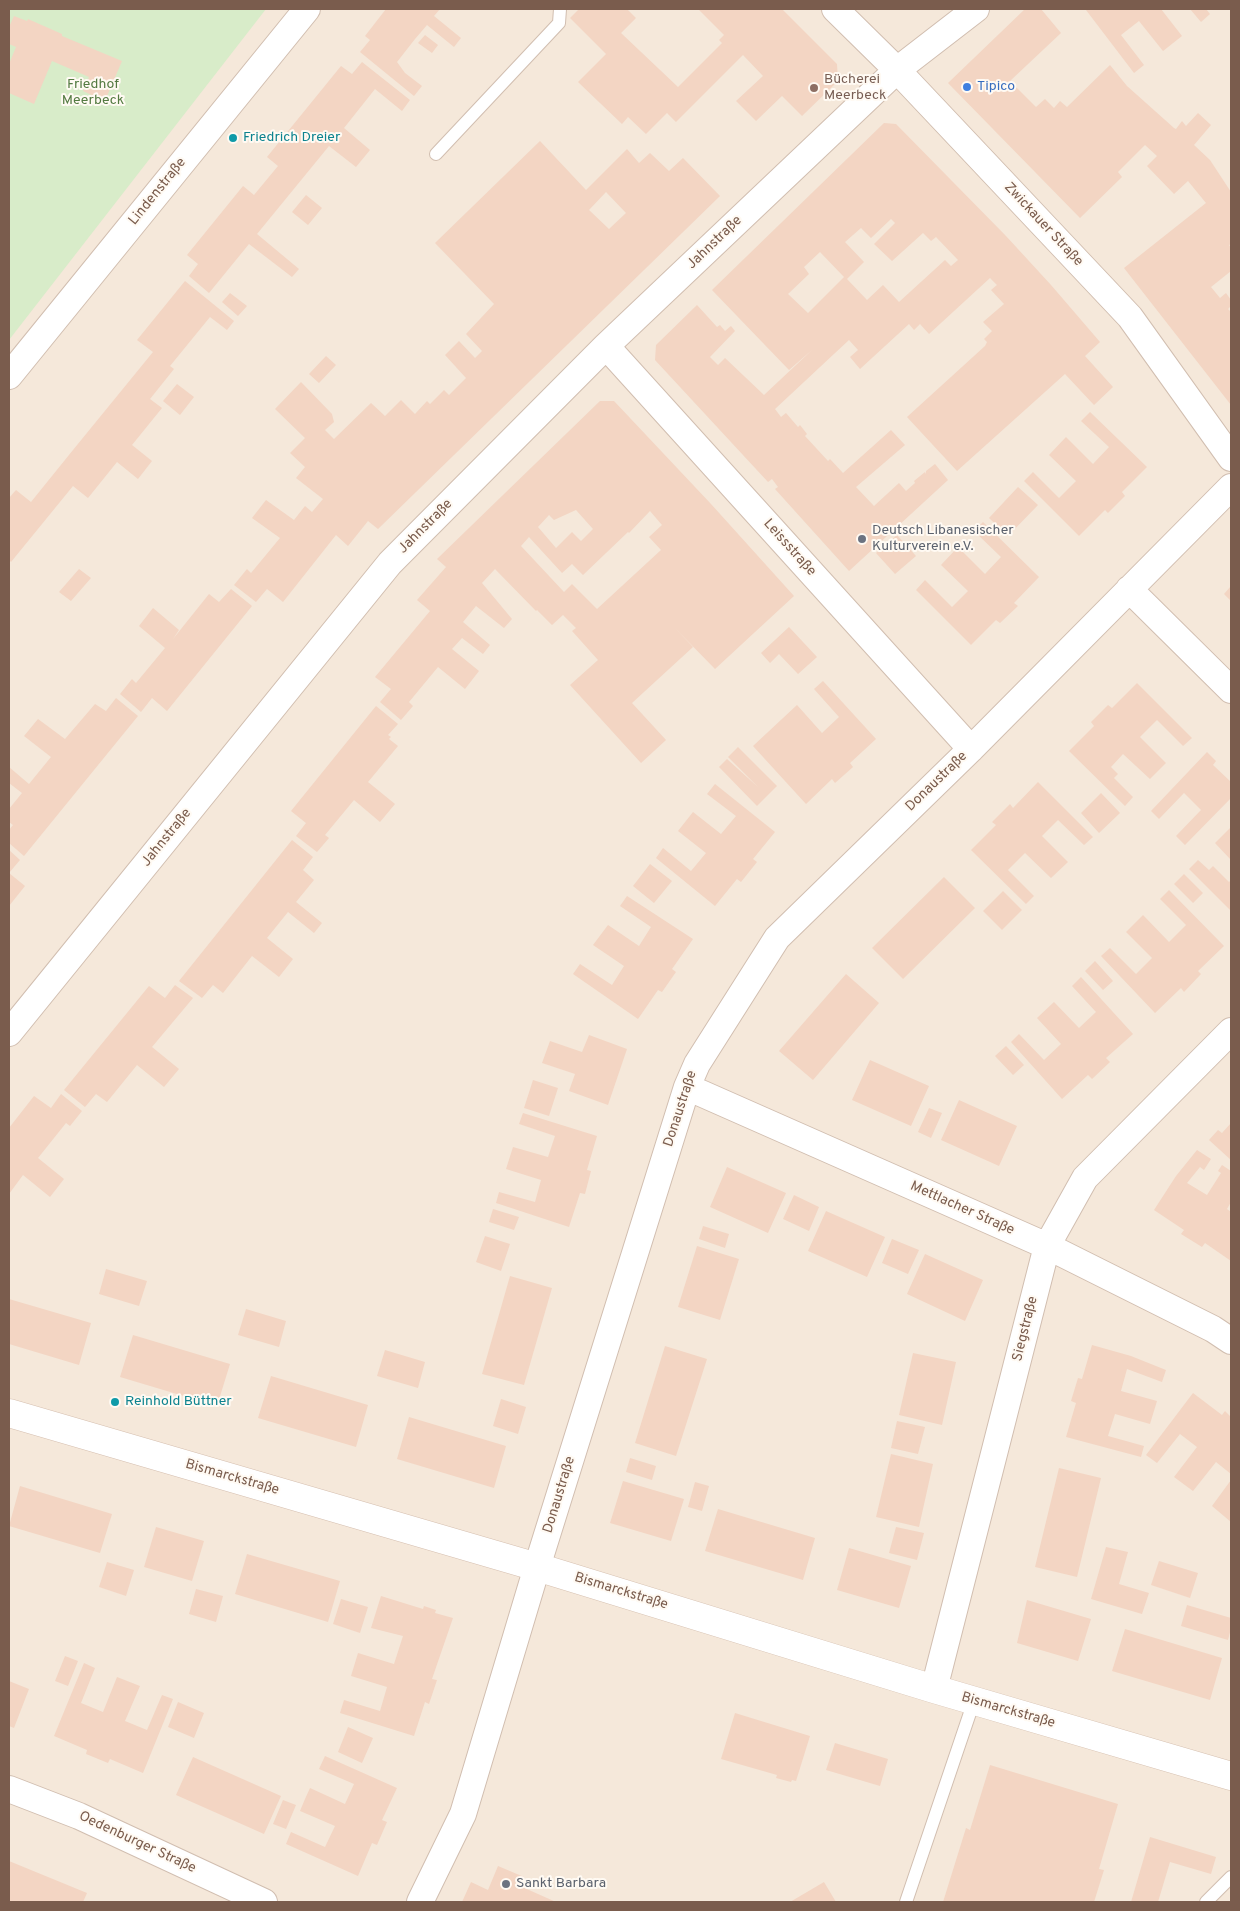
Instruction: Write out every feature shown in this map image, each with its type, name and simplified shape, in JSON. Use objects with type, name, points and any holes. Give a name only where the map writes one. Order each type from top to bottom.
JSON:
[{"type":"main road","name":"Bismarckstraße","points":[[9,1413],[537,1566],[934,1689],[1231,1776]]},
{"type":"street","name":"Lindenstraße","points":[[9,376],[308,9]]},
{"type":"street","name":"Zwickauer Straße","points":[[835,9],[897,70],[1130,316],[1231,458]]},
{"type":"street","name":"Jahnstraße","points":[[9,1033],[390,563],[606,346],[897,70],[976,9]]},
{"type":"street","name":"Leissstraße","points":[[606,346],[971,749]]},
{"type":"street","name":"Donaustraße","points":[[420,1902],[463,1814],[537,1566],[687,1087],[696,1064],[777,938],[971,749],[1231,487]]},
{"type":"street","points":[[1129,588],[1231,690]]},
{"type":"street","name":"Siegstraße","points":[[934,1689],[1047,1246],[1085,1178],[1231,1030]]},
{"type":"street","name":"Mettlacher Straße","points":[[687,1087],[1047,1246],[1213,1329],[1231,1341]]},
{"type":"street","name":"Oedenburger Straße","points":[[9,1789],[79,1816],[264,1902]]},
{"type":"lane","points":[[436,154],[559,23],[560,9]]},
{"type":"lane","points":[[906,1902],[974,1701]]},
{"type":"lane","points":[[1206,1902],[1231,1878]]},
{"type":"shaded area","points":[[9,9],[1231,9],[1231,1902],[9,1902]]},
{"type":"green space","name":"Friedhof Meerbeck","points":[[9,9],[266,9],[9,340]]},
{"type":"building","points":[[386,9],[440,9],[434,16],[461,38],[454,47],[427,25],[415,39],[397,62],[405,73],[422,86],[414,96],[360,52],[370,40],[365,36]]},
{"type":"building","points":[[579,9],[627,9],[636,18],[621,33],[678,87],[722,43],[719,40],[724,35],[698,9],[782,9],[837,64],[838,81],[802,116],[782,96],[756,121],[736,101],[763,76],[743,55],[676,122],[667,113],[646,134],[628,117],[622,124],[578,82],[606,54],[570,18]]},
{"type":"building","points":[[1025,9],[1041,9],[1061,33],[1010,81],[1036,107],[1045,99],[1054,108],[1060,101],[1067,107],[1110,65],[1127,86],[1174,128],[1176,129],[1182,121],[1186,126],[1198,113],[1211,125],[1194,145],[1210,160],[1231,192],[1231,244],[1229,245],[1231,248],[1231,271],[1211,287],[1220,298],[1226,293],[1231,300],[1231,306],[1228,309],[1231,312],[1231,405],[1124,268],[1206,203],[1188,181],[1174,194],[1147,166],[1157,156],[1145,145],[1118,172],[1122,177],[1080,218],[948,83]]},
{"type":"building","points":[[1161,9],[1182,36],[1163,51],[1139,21],[1121,35],[1144,65],[1134,73],[1086,10]]},
{"type":"building","points":[[1190,9],[1206,9],[1210,14],[1201,22]]},
{"type":"building","points":[[14,16],[27,21],[28,19],[62,34],[62,36],[122,61],[105,101],[83,91],[89,77],[52,61],[34,104],[9,93],[9,64],[16,47],[9,44],[9,27]]},
{"type":"building","points":[[425,35],[438,45],[432,53],[418,43]]},
{"type":"building","points":[[362,62],[410,100],[402,111],[375,89],[344,128],[370,150],[356,167],[329,146],[257,234],[299,269],[292,277],[249,244],[209,293],[189,276],[198,264],[187,255],[243,186],[254,195],[278,166],[267,157],[341,66],[352,74]]},
{"type":"building","points":[[884,123],[896,124],[1006,236],[1100,342],[1085,356],[1113,387],[1094,405],[1065,374],[957,471],[907,417],[985,346],[987,342],[984,339],[992,331],[983,322],[1004,304],[991,290],[997,285],[990,278],[929,334],[920,324],[914,330],[909,324],[860,369],[850,357],[858,350],[849,340],[775,409],[781,417],[786,413],[798,427],[800,425],[807,434],[805,436],[828,461],[830,459],[843,473],[891,430],[905,445],[856,487],[874,506],[899,483],[906,491],[915,483],[914,481],[925,472],[926,474],[926,471],[935,464],[948,480],[849,571],[775,489],[778,487],[772,479],[768,482],[655,360],[656,345],[697,305],[717,327],[720,325],[725,331],[731,326],[735,331],[710,357],[718,365],[725,358],[764,395],[812,350],[789,370],[712,290]],"holes":[[[891,219],[895,223],[874,244],[892,261],[923,233],[931,241],[936,237],[958,260],[951,266],[945,260],[899,302],[883,285],[867,300],[847,279],[864,262],[845,242],[861,228],[871,238]],[[820,252],[844,277],[808,313],[788,294],[809,274],[804,267]]]},
{"type":"building","points":[[540,141],[586,190],[627,149],[639,163],[650,153],[669,171],[683,158],[720,196],[378,529],[368,521],[348,546],[336,535],[283,602],[267,589],[256,602],[234,585],[247,569],[251,573],[280,538],[252,518],[266,500],[294,520],[305,506],[312,512],[323,499],[296,478],[305,467],[290,453],[305,438],[275,409],[301,382],[332,414],[334,422],[325,430],[334,439],[371,403],[385,416],[401,400],[415,414],[427,401],[430,404],[444,390],[449,395],[466,378],[445,355],[459,341],[475,358],[482,351],[466,334],[494,304],[435,243]],"holes":[[[606,192],[626,213],[609,229],[589,210]]]},
{"type":"building","points":[[306,195],[322,208],[308,225],[292,212]]},
{"type":"building","points":[[185,281],[234,321],[227,330],[210,317],[170,366],[174,369],[150,399],[162,408],[132,445],[152,461],[138,479],[117,462],[88,498],[73,486],[11,562],[9,560],[9,498],[16,490],[31,502],[153,352],[137,340]]},
{"type":"building","points":[[230,293],[247,306],[238,316],[222,302]]},
{"type":"building","points":[[326,356],[336,365],[319,383],[309,374]]},
{"type":"building","points":[[177,384],[194,397],[180,415],[163,401]]},
{"type":"building","points":[[600,401],[614,401],[794,596],[715,669],[674,627],[693,647],[632,703],[666,740],[641,763],[570,685],[598,660],[572,631],[576,628],[563,615],[552,625],[495,569],[482,583],[512,619],[504,628],[476,606],[463,622],[490,645],[483,654],[462,638],[452,649],[479,671],[465,689],[438,667],[409,702],[413,706],[401,720],[380,702],[391,689],[375,677],[430,611],[417,600],[446,567],[437,559]],"holes":[[[576,510],[593,529],[581,541],[572,532],[556,548],[538,527],[549,515],[554,520]],[[650,511],[662,525],[649,537],[661,550],[597,609],[572,584],[564,592],[521,546],[529,537],[562,573],[572,564],[583,575]]]},
{"type":"building","points":[[1090,412],[1147,467],[1122,492],[1125,496],[1108,513],[1105,510],[1079,536],[1024,481],[1033,472],[1059,498],[1076,481],[1049,455],[1066,437],[1093,464],[1109,447],[1081,421]]},
{"type":"building","points":[[1018,487],[1038,505],[1008,536],[989,518]]},
{"type":"building","points":[[983,522],[1039,577],[1014,603],[1018,606],[1000,623],[996,620],[971,645],[916,590],[925,580],[952,607],[968,591],[941,565],[958,547],[985,574],[1001,557],[974,531]]},
{"type":"building","points":[[897,535],[916,556],[895,574],[876,553]]},
{"type":"building","points":[[79,569],[91,578],[71,601],[59,592]]},
{"type":"building","points":[[1231,586],[1231,601],[1224,594]]},
{"type":"building","points":[[231,589],[252,606],[167,711],[152,698],[141,712],[120,694],[132,679],[136,683],[165,648],[139,626],[153,608],[179,630],[173,639],[209,594],[219,602]]},
{"type":"building","points":[[789,627],[817,657],[798,674],[779,654],[770,663],[761,653]]},
{"type":"building","points":[[823,681],[876,739],[850,763],[853,767],[835,783],[832,779],[806,804],[753,746],[797,705],[822,733],[839,717],[814,689]]},
{"type":"building","points":[[1137,683],[1192,738],[1183,746],[1157,720],[1140,737],[1166,763],[1150,779],[1123,754],[1111,767],[1118,774],[1114,778],[1133,797],[1125,806],[1069,751],[1094,726],[1091,722],[1108,705],[1112,708]]},
{"type":"building","points":[[116,698],[138,716],[24,856],[9,843],[9,830],[13,825],[9,822],[9,809],[22,793],[9,783],[9,767],[29,784],[51,757],[24,736],[38,719],[65,739],[95,704],[106,711]]},
{"type":"building","points":[[376,706],[398,724],[388,735],[391,737],[389,739],[398,746],[368,782],[395,804],[380,822],[354,800],[325,835],[329,838],[317,852],[296,836],[306,823],[291,811]]},
{"type":"building","points":[[738,747],[777,786],[757,806],[719,767],[727,759],[758,787],[728,757]]},
{"type":"building","points":[[1207,752],[1216,761],[1213,765],[1231,782],[1231,798],[1185,845],[1176,836],[1201,810],[1184,793],[1159,819],[1151,811]]},
{"type":"building","points":[[1038,782],[1093,837],[1084,845],[1058,820],[1042,836],[1068,862],[1051,878],[1025,853],[1008,870],[1034,896],[1026,904],[971,850],[996,825],[992,822],[1010,804],[1013,808]]},
{"type":"building","points":[[715,784],[775,832],[753,859],[757,862],[741,882],[737,879],[715,906],[656,858],[663,848],[691,871],[706,853],[678,831],[693,812],[721,834],[736,816],[707,794]]},
{"type":"building","points":[[1101,793],[1120,813],[1099,833],[1081,813]]},
{"type":"building","points":[[1231,827],[1231,860],[1215,843]]},
{"type":"building","points":[[292,840],[313,857],[303,870],[314,880],[296,902],[322,923],[314,933],[288,912],[267,938],[293,959],[279,977],[252,956],[223,993],[213,985],[202,998],[179,981]]},
{"type":"building","points":[[9,850],[20,860],[9,873]]},
{"type":"building","points":[[1198,860],[1209,870],[1213,866],[1229,882],[1231,880],[1231,911],[1189,869]]},
{"type":"building","points":[[650,864],[672,881],[654,903],[633,886]]},
{"type":"building","points":[[9,873],[25,886],[9,906]]},
{"type":"building","points":[[1184,874],[1203,893],[1193,903],[1174,884]]},
{"type":"building","points":[[944,877],[975,908],[903,979],[872,948]]},
{"type":"building","points":[[1169,890],[1224,946],[1198,971],[1201,974],[1184,992],[1181,988],[1155,1013],[1101,956],[1110,948],[1136,974],[1152,958],[1126,932],[1143,915],[1169,942],[1186,925],[1160,899]]},
{"type":"building","points":[[1003,891],[1022,910],[1002,930],[983,911]]},
{"type":"building","points":[[627,896],[693,939],[672,969],[676,972],[662,992],[658,990],[638,1019],[573,974],[580,964],[612,985],[624,966],[593,945],[608,925],[639,946],[651,927],[620,906]]},
{"type":"building","points":[[1095,961],[1113,981],[1103,990],[1085,971]]},
{"type":"building","points":[[846,974],[879,1003],[813,1080],[779,1051]]},
{"type":"building","points":[[1081,977],[1133,1034],[1106,1058],[1110,1062],[1092,1079],[1088,1075],[1062,1099],[1011,1042],[1019,1034],[1044,1060],[1061,1044],[1037,1018],[1054,1002],[1079,1028],[1096,1012],[1072,986]]},
{"type":"building","points":[[175,985],[193,998],[152,1047],[179,1069],[164,1087],[137,1065],[107,1102],[96,1094],[85,1107],[64,1090],[149,986],[165,998]]},
{"type":"building","points":[[589,1035],[627,1049],[608,1105],[569,1091],[575,1074],[542,1063],[550,1041],[582,1052]]},
{"type":"building","points":[[1006,1046],[1024,1065],[1013,1075],[995,1056]]},
{"type":"building","points":[[870,1060],[929,1086],[911,1126],[852,1100]]},
{"type":"building","points":[[533,1080],[558,1088],[549,1116],[524,1108]]},
{"type":"building","points":[[61,1094],[82,1111],[70,1126],[66,1123],[38,1158],[64,1179],[50,1197],[23,1175],[9,1194],[9,1128],[34,1096],[51,1108]]},
{"type":"building","points":[[959,1100],[1017,1126],[999,1166],[941,1140]]},
{"type":"building","points":[[929,1108],[942,1113],[931,1138],[918,1132]]},
{"type":"building","points":[[523,1113],[597,1136],[587,1170],[591,1171],[585,1194],[580,1193],[569,1227],[496,1203],[499,1192],[535,1202],[541,1180],[506,1169],[513,1147],[548,1157],[555,1136],[519,1124]]},
{"type":"building","points":[[1231,1123],[1231,1160],[1209,1140],[1218,1130],[1222,1133]]},
{"type":"building","points":[[1197,1150],[1211,1159],[1204,1170],[1200,1167],[1187,1183],[1207,1195],[1221,1173],[1218,1171],[1222,1165],[1231,1171],[1231,1202],[1227,1209],[1231,1212],[1231,1261],[1205,1243],[1202,1247],[1181,1234],[1184,1230],[1154,1210],[1176,1176]]},
{"type":"building","points":[[727,1167],[786,1193],[768,1233],[710,1207]]},
{"type":"building","points":[[794,1195],[819,1207],[809,1231],[783,1219]]},
{"type":"building","points":[[493,1209],[519,1217],[514,1230],[489,1222]]},
{"type":"building","points":[[826,1211],[885,1237],[867,1277],[808,1251]]},
{"type":"building","points":[[703,1226],[729,1234],[725,1248],[699,1239]]},
{"type":"building","points":[[485,1236],[510,1244],[501,1271],[476,1262]]},
{"type":"building","points":[[892,1239],[919,1250],[908,1274],[882,1263]]},
{"type":"building","points":[[697,1246],[739,1259],[720,1320],[678,1307]]},
{"type":"building","points":[[925,1254],[983,1280],[965,1321],[907,1294]]},
{"type":"building","points":[[106,1269],[147,1281],[139,1306],[99,1294]]},
{"type":"building","points":[[510,1276],[552,1288],[524,1385],[482,1374]]},
{"type":"building","points":[[9,1299],[91,1323],[79,1365],[9,1344]]},
{"type":"building","points":[[246,1309],[286,1321],[279,1347],[238,1335]]},
{"type":"building","points":[[133,1335],[230,1364],[217,1406],[120,1377]]},
{"type":"building","points":[[1092,1345],[1131,1356],[1166,1370],[1162,1382],[1127,1369],[1121,1391],[1157,1401],[1150,1424],[1115,1414],[1108,1436],[1144,1446],[1141,1457],[1066,1437],[1076,1403],[1071,1401],[1078,1378],[1082,1379]]},
{"type":"building","points":[[665,1346],[707,1359],[676,1456],[635,1443]]},
{"type":"building","points":[[385,1350],[425,1362],[418,1388],[377,1376]]},
{"type":"building","points":[[913,1353],[956,1362],[942,1425],[899,1415]]},
{"type":"building","points":[[271,1376],[368,1405],[356,1447],[258,1418]]},
{"type":"building","points":[[1193,1393],[1222,1415],[1225,1411],[1231,1417],[1231,1474],[1216,1462],[1193,1491],[1174,1477],[1197,1447],[1180,1434],[1157,1463],[1146,1455]]},
{"type":"building","points":[[501,1399],[526,1407],[518,1434],[493,1426]]},
{"type":"building","points":[[409,1417],[506,1446],[494,1488],[397,1459]]},
{"type":"building","points":[[897,1421],[925,1427],[918,1454],[891,1448]]},
{"type":"building","points":[[891,1454],[933,1464],[919,1527],[876,1517]]},
{"type":"building","points":[[630,1458],[656,1466],[652,1480],[626,1472]]},
{"type":"building","points":[[1059,1468],[1101,1478],[1077,1577],[1035,1567]]},
{"type":"building","points":[[1231,1480],[1231,1522],[1212,1506]]},
{"type":"building","points":[[623,1481],[684,1499],[671,1541],[610,1523]]},
{"type":"building","points":[[695,1482],[709,1486],[702,1511],[688,1507]]},
{"type":"building","points":[[20,1486],[112,1514],[100,1553],[9,1526]]},
{"type":"building","points":[[718,1509],[815,1538],[803,1580],[705,1551]]},
{"type":"building","points":[[156,1527],[204,1541],[192,1581],[144,1567]]},
{"type":"building","points":[[896,1527],[924,1533],[917,1560],[889,1553]]},
{"type":"building","points":[[1106,1547],[1128,1552],[1119,1584],[1149,1593],[1142,1614],[1091,1599]]},
{"type":"building","points":[[849,1548],[911,1566],[899,1608],[837,1590]]},
{"type":"building","points":[[247,1554],[340,1581],[328,1622],[235,1594]]},
{"type":"building","points":[[1159,1561],[1198,1573],[1190,1598],[1151,1585]]},
{"type":"building","points":[[107,1562],[134,1570],[126,1596],[99,1587]]},
{"type":"building","points":[[196,1589],[223,1596],[216,1622],[189,1614]]},
{"type":"building","points":[[381,1596],[423,1609],[424,1606],[436,1610],[435,1613],[453,1618],[432,1679],[437,1680],[429,1704],[425,1702],[414,1736],[340,1713],[344,1700],[380,1711],[387,1687],[351,1676],[358,1653],[394,1664],[403,1636],[371,1628]]},
{"type":"building","points":[[341,1599],[368,1607],[360,1633],[333,1624]]},
{"type":"building","points":[[1027,1600],[1091,1619],[1078,1661],[1017,1643]]},
{"type":"building","points":[[1187,1605],[1231,1618],[1228,1640],[1181,1626]]},
{"type":"building","points":[[1125,1629],[1222,1658],[1210,1700],[1112,1671]]},
{"type":"building","points":[[65,1656],[78,1661],[68,1686],[55,1681]]},
{"type":"building","points":[[84,1663],[95,1668],[81,1703],[103,1712],[117,1677],[140,1686],[125,1721],[147,1730],[162,1695],[173,1699],[143,1773],[110,1759],[108,1763],[86,1754],[87,1750],[54,1736]]},
{"type":"building","points":[[9,1681],[29,1689],[14,1728],[9,1726]]},
{"type":"building","points":[[178,1702],[204,1713],[194,1738],[168,1727]]},
{"type":"building","points":[[735,1713],[810,1736],[796,1781],[792,1780],[791,1782],[776,1778],[777,1775],[721,1759]]},
{"type":"building","points":[[348,1727],[373,1738],[362,1763],[338,1752]]},
{"type":"building","points":[[835,1743],[888,1759],[880,1786],[826,1770]]},
{"type":"building","points":[[325,1756],[397,1788],[382,1820],[387,1822],[377,1845],[372,1843],[358,1876],[286,1844],[291,1832],[325,1847],[335,1826],[300,1811],[310,1788],[345,1804],[354,1784],[319,1769]]},
{"type":"building","points":[[193,1757],[281,1796],[264,1834],[176,1795]]},
{"type":"building","points":[[990,1765],[1118,1804],[1099,1869],[1104,1870],[1094,1902],[943,1902],[966,1828],[970,1830]]},
{"type":"building","points":[[283,1800],[296,1805],[286,1829],[273,1824]]},
{"type":"building","points":[[1150,1837],[1216,1857],[1211,1874],[1170,1862],[1158,1902],[1131,1902]]},
{"type":"building","points":[[9,1861],[87,1893],[83,1902],[9,1902]]},
{"type":"building","name":"Sankt Barbara","points":[[498,1866],[524,1877],[520,1886],[556,1902],[462,1902],[471,1882],[488,1890]]},
{"type":"building","points":[[824,1882],[836,1902],[790,1902]]},
{"type":"place","name":"Tipico","points":[[967,87]]},
{"type":"place","name":"Bücherei Meerbeck","points":[[814,88]]},
{"type":"place","name":"Friedrich Dreier","points":[[233,138]]},
{"type":"place","name":"Deutsch Libanesischer Kulturverein e.V.","points":[[862,539]]},
{"type":"place","name":"Reinhold Büttner","points":[[115,1402]]},
{"type":"place","name":"Sankt Barbara","points":[[506,1884]]}]
